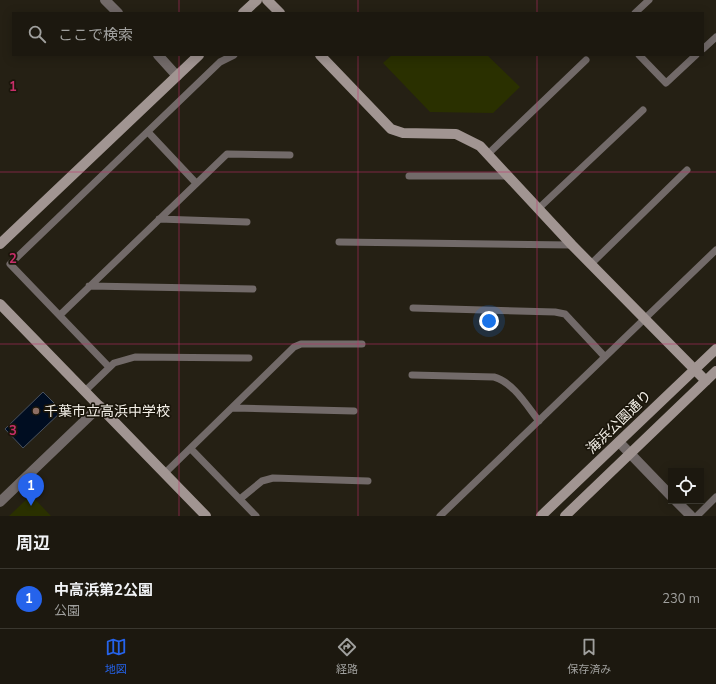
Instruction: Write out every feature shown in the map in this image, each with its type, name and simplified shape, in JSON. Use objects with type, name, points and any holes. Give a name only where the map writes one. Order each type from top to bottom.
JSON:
[{"type":"street","points":[[105,0],[117,12]]},
{"type":"street","points":[[244,12],[257,0]]},
{"type":"street","points":[[267,0],[279,12]]},
{"type":"street","points":[[159,56],[177,76]]},
{"type":"street","points":[[0,244],[198,56]]},
{"type":"street","points":[[321,56],[391,129],[403,133],[456,134],[476,143],[572,245],[706,381]]},
{"type":"street","points":[[0,304],[86,390],[206,516]]},
{"type":"street","name":"海浜公園通り","points":[[541,516],[716,349]]},
{"type":"street","points":[[565,516],[716,371]]},
{"type":"street","points":[[0,502],[100,406]]},
{"type":"street","points":[[619,442],[668,493]]},
{"type":"street","points":[[679,504],[691,516]]},
{"type":"lane","points":[[636,12],[649,0]]},
{"type":"lane","points":[[704,48],[716,36]]},
{"type":"lane","points":[[109,367],[10,264],[220,62],[232,56]]},
{"type":"lane","points":[[640,56],[666,83],[695,56]]},
{"type":"lane","points":[[488,154],[586,60]]},
{"type":"lane","points":[[538,208],[643,110]]},
{"type":"lane","points":[[148,132],[196,183]]},
{"type":"lane","points":[[60,315],[227,154],[290,155]]},
{"type":"lane","points":[[591,264],[687,170]]},
{"type":"lane","points":[[410,176],[508,176]]},
{"type":"lane","points":[[159,219],[247,222]]},
{"type":"lane","points":[[339,242],[572,245]]},
{"type":"lane","points":[[440,516],[716,250]]},
{"type":"lane","points":[[89,286],[253,289]]},
{"type":"lane","points":[[412,308],[555,312],[565,314],[605,357]]},
{"type":"lane","points":[[165,473],[294,348],[301,344],[362,344]]},
{"type":"lane","points":[[86,390],[114,363],[135,357],[249,358]]},
{"type":"lane","points":[[412,375],[494,377],[501,379],[508,384],[540,421]]},
{"type":"lane","points":[[233,408],[354,411]]},
{"type":"lane","points":[[191,449],[256,516]]},
{"type":"lane","points":[[240,499],[262,482],[273,478],[368,481]]},
{"type":"lane","points":[[697,516],[716,497]]},
{"type":"green space","points":[[391,56],[488,56],[520,87],[493,113],[430,112],[383,63]]},
{"type":"green space","points":[[31,495],[51,516],[9,516]]},
{"type":"water","points":[[43,392],[62,411],[23,448],[5,429]]},
{"type":"place","name":"千葉市立高浜中学校","points":[[36,411]]},
{"type":"place","name":"中高浜第2公園","points":[[31,506]]}]
